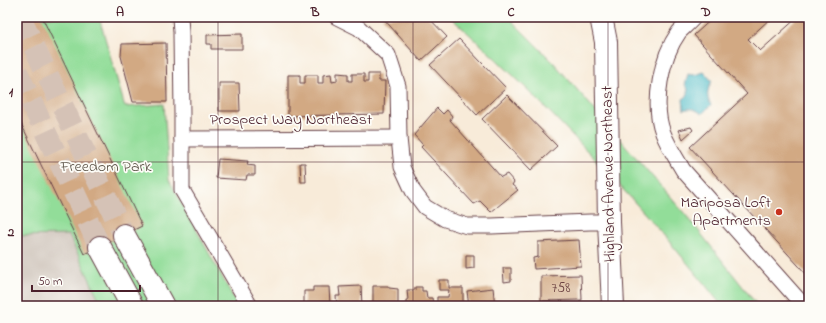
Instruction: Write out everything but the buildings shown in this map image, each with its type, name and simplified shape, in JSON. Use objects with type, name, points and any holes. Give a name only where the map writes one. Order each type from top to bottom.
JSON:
[{"type":"main road","name":"Highland Avenue Northeast","points":[[601,17],[606,42],[609,222],[613,306]]},
{"type":"main road","points":[[124,235],[163,306]]},
{"type":"main road","points":[[100,247],[132,306]]},
{"type":"street","points":[[180,17],[182,190],[250,306]]},
{"type":"street","points":[[336,17],[359,28],[388,55],[398,86],[399,138],[402,167],[413,191],[425,207],[445,219],[467,226],[609,222]]},
{"type":"street","points":[[694,17],[679,33],[666,56],[658,94],[662,131],[670,150],[683,170],[804,306]]},
{"type":"street","name":"Prospect Way Northeast","points":[[182,139],[399,138]]},
{"type":"shaded area","points":[[69,235],[102,306],[17,306],[17,236]]},
{"type":"green space","name":"Freedom Park","points":[[17,17],[99,17],[125,107],[164,104],[169,180],[238,306],[102,306],[69,235],[17,236]]},
{"type":"green space","points":[[450,17],[508,17],[554,63],[691,221],[758,306],[722,306],[668,240],[592,156],[512,74]]},
{"type":"water","points":[[704,72],[712,81],[708,93],[708,99],[711,105],[702,114],[694,109],[684,110],[683,99],[688,93],[688,89],[685,85],[688,74],[694,75]]},
{"type":"tunnel","points":[[20,17],[124,235]]},
{"type":"tunnel","points":[[17,72],[100,247]]},
{"type":"place","name":"Mariposa Loft Apartments","points":[[779,212]]}]
